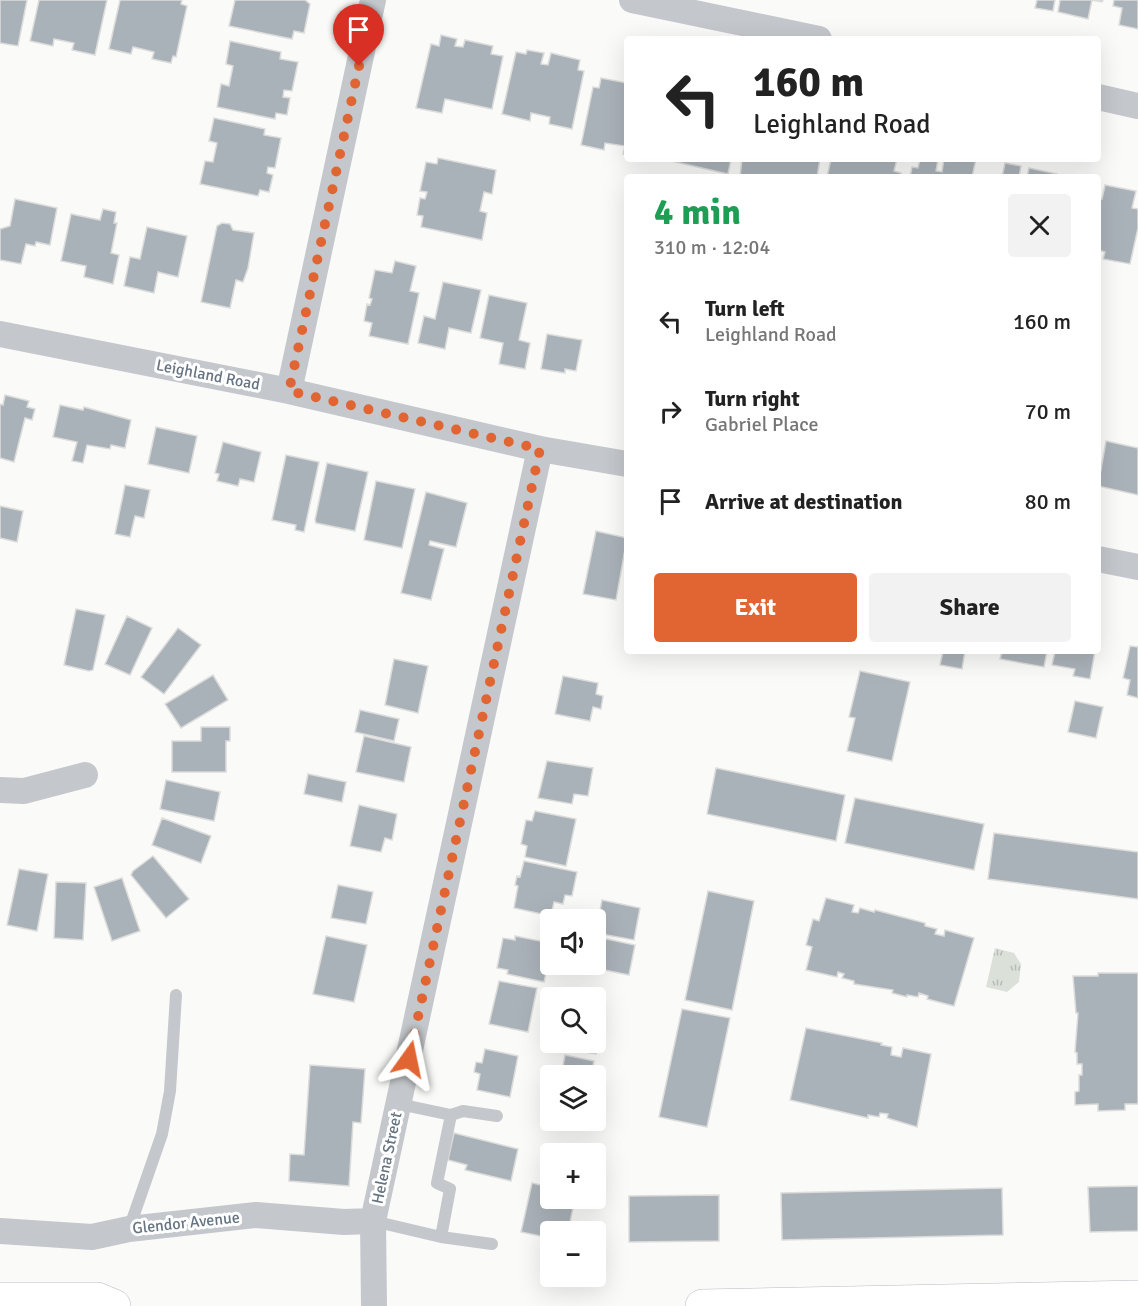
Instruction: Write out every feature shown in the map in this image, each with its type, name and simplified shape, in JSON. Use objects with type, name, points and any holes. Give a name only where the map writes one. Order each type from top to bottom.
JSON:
[{"type":"main road","points":[[702,1306],[1138,1297]]},
{"type":"main road","points":[[0,1299],[97,1299],[114,1306]]},
{"type":"street","points":[[289,391],[373,0]]},
{"type":"street","points":[[632,0],[805,36]]},
{"type":"street","points":[[1101,98],[1138,106]]},
{"type":"street","name":"Leighland Road","points":[[0,334],[289,391],[540,449],[624,463]]},
{"type":"street","name":"Helena Street","points":[[374,1306],[373,1221],[540,449]]},
{"type":"street","points":[[1101,560],[1138,567]]},
{"type":"street","points":[[0,790],[24,791],[85,775]]},
{"type":"street","name":"Glendor Avenue","points":[[0,1231],[92,1237],[129,1229],[256,1215],[344,1222],[373,1221]]},
{"type":"lane","points":[[129,1229],[162,1134],[170,1091],[176,995]]},
{"type":"lane","points":[[399,1104],[451,1115],[463,1111],[497,1116]]},
{"type":"lane","points":[[441,1237],[450,1189],[437,1183],[451,1115]]},
{"type":"lane","points":[[373,1221],[441,1237],[492,1244]]},
{"type":"green space","points":[[995,948],[1014,953],[1021,964],[1019,982],[1007,992],[986,987]]},
{"type":"building","points":[[0,0],[27,0],[18,46],[0,43]]},
{"type":"building","points":[[39,0],[107,0],[95,55],[72,50],[74,43],[54,39],[53,46],[30,41]]},
{"type":"building","points":[[120,0],[182,0],[181,4],[187,6],[176,57],[173,56],[171,63],[152,59],[154,52],[133,47],[131,54],[109,49]]},
{"type":"building","points":[[235,0],[305,0],[310,4],[304,33],[294,31],[292,39],[229,26]]},
{"type":"building","points":[[1037,0],[1055,0],[1053,11],[1035,8]]},
{"type":"building","points":[[1060,0],[1092,0],[1088,19],[1058,12]]},
{"type":"building","points":[[1114,0],[1138,0],[1138,29],[1119,25],[1122,8],[1113,6]]},
{"type":"building","points":[[441,35],[457,39],[455,46],[463,47],[465,40],[493,46],[491,54],[503,56],[492,109],[445,99],[442,113],[416,108],[431,44],[439,46]]},
{"type":"building","points":[[230,41],[281,52],[280,59],[298,62],[292,91],[284,90],[283,97],[290,98],[287,115],[276,113],[275,119],[217,107],[221,84],[229,86],[233,66],[226,64]]},
{"type":"building","points":[[527,50],[544,53],[541,64],[548,65],[551,53],[580,60],[578,70],[584,71],[572,129],[549,124],[550,117],[531,113],[530,121],[502,114],[516,52],[526,54]]},
{"type":"building","points":[[601,78],[624,82],[624,146],[605,143],[604,150],[581,145],[593,87],[599,88]]},
{"type":"building","points":[[214,118],[265,129],[264,135],[281,138],[275,168],[268,167],[267,173],[273,175],[269,192],[260,190],[258,196],[200,184],[205,161],[213,162],[217,143],[209,141]]},
{"type":"building","points":[[438,158],[496,170],[492,194],[484,192],[480,211],[487,213],[482,240],[421,227],[423,216],[417,215],[420,198],[425,199],[427,192],[420,191],[426,162],[437,164]]},
{"type":"building","points":[[676,162],[730,162],[728,174]]},
{"type":"building","points":[[742,162],[820,162],[818,174],[740,174]]},
{"type":"building","points":[[830,162],[896,162],[894,171],[901,173],[901,174],[828,174]]},
{"type":"building","points":[[919,162],[938,162],[936,171],[942,172],[944,162],[975,162],[973,174],[911,174],[912,167],[918,168]]},
{"type":"building","points":[[1005,163],[1021,166],[1020,174],[1003,174]]},
{"type":"building","points":[[1029,168],[1057,174],[1028,174]]},
{"type":"building","points":[[1105,185],[1136,191],[1132,208],[1138,209],[1138,228],[1130,264],[1103,259],[1105,252],[1101,251],[1102,199]]},
{"type":"building","points":[[15,199],[57,208],[50,245],[36,242],[35,246],[26,244],[21,264],[0,260],[0,229],[10,226]]},
{"type":"building","points":[[103,209],[116,212],[114,223],[117,223],[111,253],[119,255],[113,284],[84,277],[86,266],[61,261],[71,214],[100,220]]},
{"type":"building","points":[[222,223],[230,224],[233,230],[254,233],[248,268],[243,282],[236,280],[230,308],[201,302],[217,226]]},
{"type":"building","points":[[147,227],[187,236],[178,277],[158,272],[154,293],[124,286],[130,257],[140,259]]},
{"type":"building","points":[[395,261],[416,266],[410,291],[419,293],[408,344],[369,336],[372,323],[364,321],[367,304],[370,305],[372,299],[369,298],[375,270],[392,273]]},
{"type":"building","points":[[443,282],[481,290],[471,333],[449,328],[445,349],[418,343],[424,316],[435,319]]},
{"type":"building","points":[[489,295],[527,303],[519,340],[530,343],[525,369],[499,364],[503,343],[480,338]]},
{"type":"building","points":[[547,334],[582,340],[576,371],[565,369],[565,373],[541,369]]},
{"type":"building","points":[[5,395],[29,401],[27,407],[35,409],[32,420],[25,418],[14,462],[0,458],[0,404],[3,405]]},
{"type":"building","points":[[60,405],[83,410],[84,407],[131,420],[125,448],[111,445],[110,449],[87,445],[83,463],[72,461],[77,442],[53,437]]},
{"type":"building","points":[[156,427],[197,436],[189,473],[148,464]]},
{"type":"building","points":[[1106,441],[1138,448],[1138,495],[1101,487],[1101,469]]},
{"type":"building","points":[[223,442],[261,452],[254,482],[240,479],[238,486],[217,481],[219,474],[215,473]]},
{"type":"building","points":[[286,455],[319,462],[304,532],[295,530],[296,525],[272,520]]},
{"type":"building","points":[[327,463],[368,472],[355,531],[316,523]]},
{"type":"building","points":[[376,481],[415,489],[402,548],[364,540]]},
{"type":"building","points":[[125,485],[150,490],[144,518],[135,516],[130,537],[115,534]]},
{"type":"building","points":[[426,492],[467,503],[456,547],[430,541],[429,545],[444,549],[431,600],[401,593]]},
{"type":"building","points":[[0,506],[23,511],[17,542],[0,538]]},
{"type":"building","points":[[596,531],[624,537],[624,555],[616,600],[583,594]]},
{"type":"building","points":[[76,609],[105,615],[93,670],[89,671],[64,665]]},
{"type":"building","points":[[127,616],[152,628],[130,675],[105,664]]},
{"type":"building","points":[[178,628],[201,645],[164,694],[141,677]]},
{"type":"building","points":[[1130,646],[1138,647],[1138,698],[1127,695],[1130,680],[1123,678]]},
{"type":"building","points":[[942,654],[964,654],[962,669],[940,665]]},
{"type":"building","points":[[1001,654],[1046,654],[1044,667],[1000,659]]},
{"type":"building","points":[[1054,654],[1094,654],[1090,679],[1073,676],[1075,669],[1052,665]]},
{"type":"building","points":[[394,659],[428,666],[418,713],[385,705]]},
{"type":"building","points":[[860,671],[910,682],[892,761],[847,751],[855,718],[849,717]]},
{"type":"building","points":[[213,675],[228,700],[181,728],[165,704]]},
{"type":"building","points":[[563,676],[598,683],[596,694],[603,696],[601,709],[593,707],[590,721],[555,714]]},
{"type":"building","points":[[1075,701],[1103,707],[1096,738],[1068,732]]},
{"type":"building","points":[[360,710],[399,719],[394,741],[355,732]]},
{"type":"building","points":[[201,727],[230,727],[230,741],[226,741],[226,772],[172,772],[172,741],[201,741]]},
{"type":"building","points":[[364,736],[411,747],[404,782],[356,772]]},
{"type":"building","points":[[547,761],[593,768],[588,796],[574,794],[572,804],[538,798]]},
{"type":"building","points":[[716,768],[845,795],[836,841],[707,814]]},
{"type":"building","points":[[308,774],[346,782],[342,802],[304,794]]},
{"type":"building","points":[[166,780],[220,792],[214,821],[160,809]]},
{"type":"building","points":[[855,798],[984,824],[974,870],[845,843]]},
{"type":"building","points":[[359,805],[397,814],[392,840],[385,838],[381,852],[350,846]]},
{"type":"building","points":[[535,811],[576,819],[566,866],[525,857],[527,846],[521,844],[526,820],[532,821]]},
{"type":"building","points":[[162,818],[211,836],[201,863],[152,845]]},
{"type":"building","points":[[994,833],[1138,852],[1138,899],[988,879]]},
{"type":"building","points":[[153,856],[189,899],[166,918],[131,875]]},
{"type":"building","points":[[524,861],[577,872],[572,896],[565,895],[563,904],[554,902],[552,909],[540,909],[540,914],[514,908],[518,886],[515,885],[517,876],[520,877]]},
{"type":"building","points":[[19,869],[48,874],[37,931],[7,925]]},
{"type":"building","points":[[122,878],[140,931],[112,941],[94,887]]},
{"type":"building","points":[[56,882],[86,883],[83,940],[54,938]]},
{"type":"building","points":[[338,885],[373,892],[366,924],[331,918]]},
{"type":"building","points":[[708,891],[754,901],[732,1010],[685,1000]]},
{"type":"building","points":[[826,898],[854,905],[852,912],[858,913],[860,908],[874,912],[875,910],[925,923],[925,926],[937,929],[935,934],[944,936],[945,930],[974,938],[954,1006],[927,999],[928,996],[919,993],[918,997],[907,995],[907,997],[892,993],[893,990],[854,984],[854,981],[842,978],[844,974],[838,972],[837,977],[806,970],[812,947],[806,945],[813,919],[819,921]]},
{"type":"building","points":[[602,900],[640,908],[634,940],[606,935],[606,909],[600,909]]},
{"type":"building","points":[[326,936],[367,945],[354,1002],[313,994]]},
{"type":"building","points":[[515,936],[540,941],[540,975],[546,975],[544,982],[507,974],[508,970],[497,968],[503,938],[515,940]]},
{"type":"building","points":[[606,939],[635,945],[629,975],[606,970]]},
{"type":"building","points":[[1098,973],[1138,973],[1138,1104],[1125,1104],[1125,1110],[1098,1111],[1098,1104],[1075,1105],[1075,1092],[1079,1091],[1082,1064],[1077,1064],[1077,1053],[1075,1052],[1078,1013],[1076,1013],[1073,976],[1098,976]]},
{"type":"building","points":[[499,981],[537,988],[528,1032],[489,1024]]},
{"type":"building","points":[[682,1009],[730,1018],[707,1127],[659,1117]]},
{"type":"building","points":[[806,1028],[882,1043],[881,1045],[892,1047],[891,1055],[901,1057],[903,1048],[931,1054],[917,1127],[887,1118],[888,1114],[880,1113],[879,1117],[868,1115],[868,1118],[790,1100]]},
{"type":"building","points":[[485,1049],[518,1056],[510,1097],[477,1090],[480,1074],[474,1072],[476,1062],[482,1063]]},
{"type":"building","points":[[565,1055],[594,1061],[593,1065],[563,1065]]},
{"type":"building","points":[[310,1065],[365,1069],[361,1123],[353,1122],[349,1186],[289,1181],[290,1154],[304,1155]]},
{"type":"building","points":[[454,1133],[518,1149],[511,1181],[465,1170],[467,1165],[448,1160]]},
{"type":"building","points":[[532,1183],[540,1185],[540,1209],[573,1209],[570,1221],[540,1221],[540,1236],[521,1232]]},
{"type":"building","points":[[1138,1186],[1138,1231],[1090,1232],[1088,1187]]},
{"type":"building","points":[[1002,1188],[1003,1235],[782,1240],[781,1193]]},
{"type":"building","points":[[719,1195],[719,1241],[629,1242],[629,1196]]},
{"type":"route","points":[[359,66],[289,391],[540,449],[409,1059]]}]
